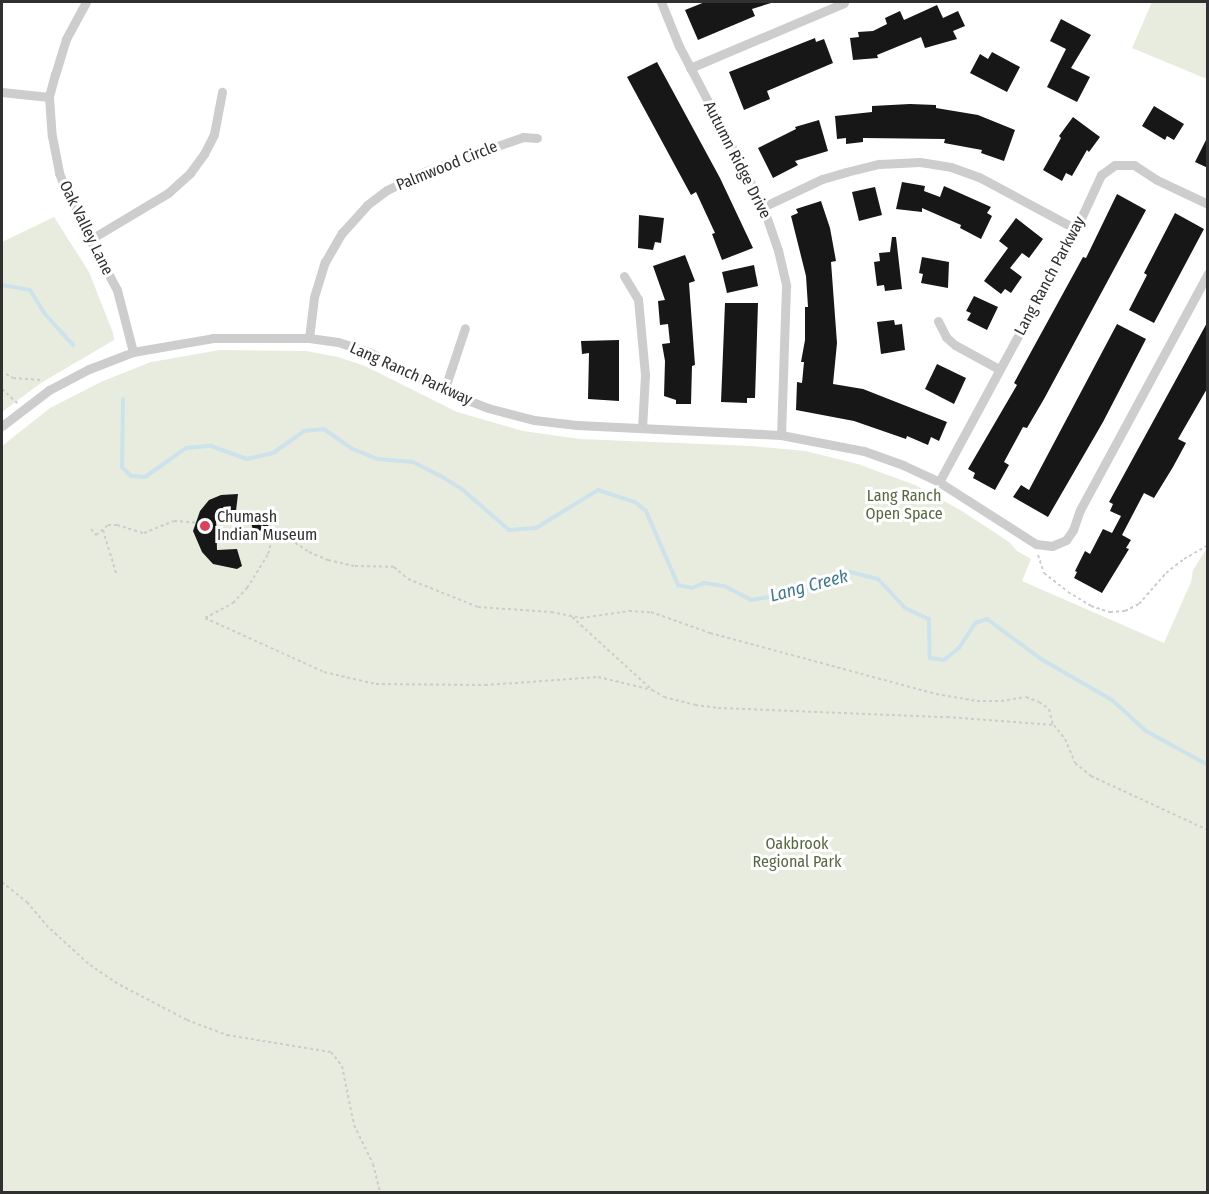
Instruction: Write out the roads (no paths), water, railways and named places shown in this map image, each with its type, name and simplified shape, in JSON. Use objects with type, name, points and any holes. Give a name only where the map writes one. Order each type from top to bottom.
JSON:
[{"type":"street","name":"Oak Valley Lane","points":[[86,2],[66,39],[49,97],[59,173],[73,208],[92,239],[117,290],[133,352]]},
{"type":"street","name":"Autumn Ridge Drive","points":[[661,2],[665,18],[690,68],[764,207],[778,250],[786,286],[781,435]]},
{"type":"street","points":[[690,68],[844,3]]},
{"type":"street","points":[[2,92],[49,97]]},
{"type":"street","points":[[92,239],[168,193],[190,173],[204,154],[214,134],[222,92]]},
{"type":"street","name":"Palmwood Circle","points":[[309,338],[314,297],[325,262],[342,233],[367,205],[387,190],[426,171],[523,137],[537,138]]},
{"type":"street","points":[[764,207],[822,179],[846,172],[879,164],[920,162],[951,167],[979,177],[1076,229]]},
{"type":"street","name":"Lang Ranch Parkway","points":[[939,482],[1076,229],[1101,175],[1122,163],[1142,168],[1157,180],[1208,204]]},
{"type":"street","name":"Lang Ranch Parkway","points":[[2,426],[49,390],[89,369],[133,352],[213,338],[309,338],[338,342],[369,352],[444,391],[488,408],[534,420],[577,425],[781,435],[864,451],[903,465],[939,482],[1036,544],[1052,546],[1059,543],[1073,530],[1080,510],[1208,273]]},
{"type":"street","points":[[624,276],[638,299],[645,375],[642,428]]},
{"type":"street","points":[[938,321],[946,337],[955,345],[999,369]]},
{"type":"street","points":[[444,391],[465,328]]},
{"type":"waterway","name":"Lang Creek","points":[[2,285],[30,290],[45,314],[73,345]]},
{"type":"waterway","name":"Lang Creek","points":[[123,399],[122,467],[131,476],[145,477],[186,448],[211,446],[247,459],[273,453],[304,431],[324,429],[353,449],[378,459],[413,462],[444,478],[463,490],[509,530],[536,528],[598,490],[635,502],[646,511],[678,585],[692,588],[704,583],[724,586],[751,600],[803,591],[850,572],[878,579],[905,608],[929,619],[930,658],[944,660],[959,648],[975,623],[987,619],[1041,659],[1112,700],[1146,731],[1208,765]]},
{"type":"place","name":"Chumash Indian Museum","points":[[205,526]]},
{"type":"park label","name":"Lang Ranch Open Space","points":[[904,505]]},
{"type":"park label","name":"Oakbrook Regional Park","points":[[797,853]]}]
